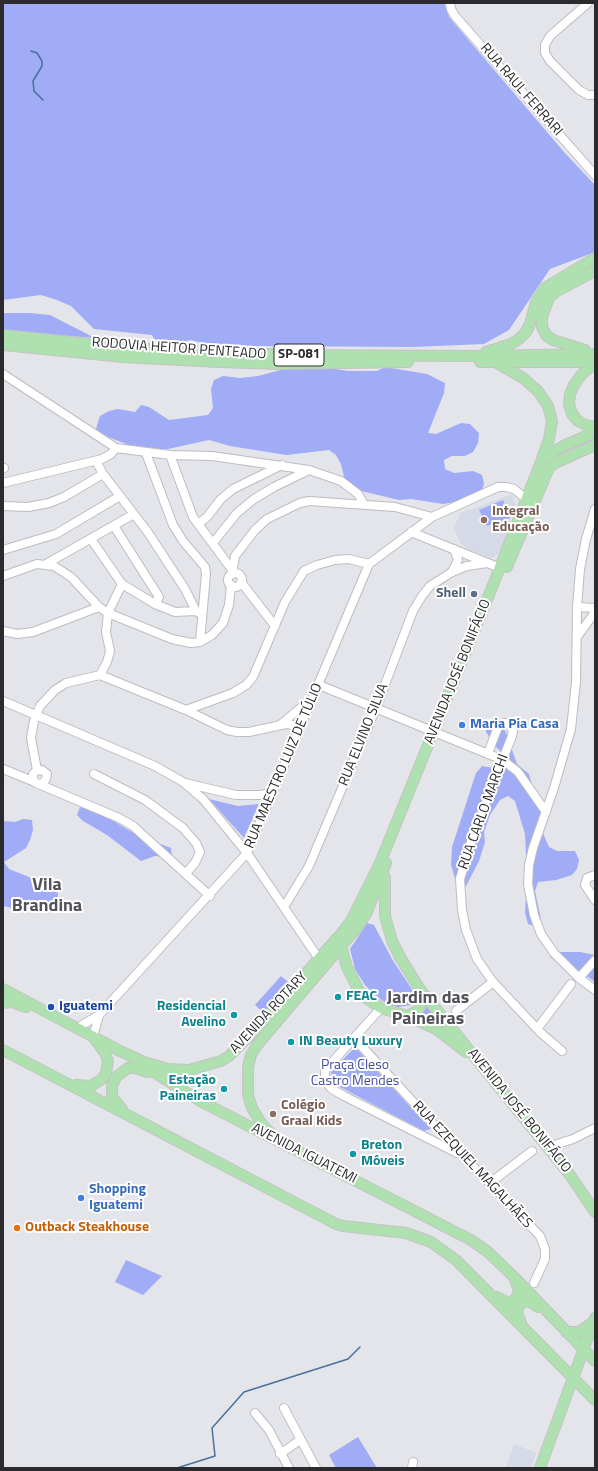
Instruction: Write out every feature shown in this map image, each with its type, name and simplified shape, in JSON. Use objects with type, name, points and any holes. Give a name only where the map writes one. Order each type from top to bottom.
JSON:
[{"type":"main road","points":[[475,356],[511,344],[519,339],[528,328],[536,302],[545,288],[595,258]]},
{"type":"main road","points":[[595,271],[555,292],[549,298],[542,317],[542,326],[546,334],[553,340],[565,345],[595,353]]},
{"type":"main road","name":"RODOVIA HEITOR PENTEADO","points":[[3,335],[130,348],[287,355],[475,356],[595,353]]},
{"type":"main road","name":"RODOVIA HEITOR PENTEADO","points":[[3,345],[123,357],[280,364],[495,362],[595,363]]},
{"type":"main road","name":"AVENIDA JOSÉ BONIFÁCIO","points":[[340,935],[363,908],[386,861],[500,568],[525,498],[550,439],[552,421],[548,406],[538,391],[524,378],[495,362]]},
{"type":"main road","points":[[542,459],[563,446],[593,431],[578,421],[572,414],[569,404],[570,394],[574,385],[582,374],[595,363]]},
{"type":"main road","name":"AVENIDA JOSÉ BONIFÁCIO","points":[[323,960],[342,948],[359,925],[363,908],[380,863],[544,477],[555,463],[595,444]]},
{"type":"main road","name":"AVENIDA JOSÉ BONIFÁCIO","points":[[386,861],[384,887],[385,916],[392,941],[400,957],[424,993],[570,1175],[595,1212]]},
{"type":"main road","points":[[363,908],[381,920],[392,941]]},
{"type":"main road","points":[[340,935],[347,967],[358,991],[381,1008],[407,1016],[436,1029],[486,1069]]},
{"type":"main road","name":"AVENIDA ROTARY","points":[[277,1140],[261,1123],[252,1108],[247,1081],[250,1058],[257,1045],[323,960],[340,935]]},
{"type":"main road","points":[[323,960],[339,963],[347,967]]},
{"type":"main road","name":"AVENIDA ROTARY","points":[[118,1050],[144,1062],[168,1069],[189,1070],[221,1061],[238,1048],[323,960]]},
{"type":"main road","name":"AVENIDA IGUATEMI","points":[[3,989],[118,1050],[202,1102],[471,1240],[488,1252],[514,1277],[549,1316],[595,1361]]},
{"type":"main road","points":[[407,1016],[417,1011],[420,1007],[424,993]]},
{"type":"main road","points":[[3,1003],[17,1003],[44,1015],[54,1017]]},
{"type":"main road","points":[[68,1084],[82,1087],[91,1086],[102,1079],[106,1073],[108,1061],[105,1053],[93,1037]]},
{"type":"main road","points":[[238,1048],[239,1056],[246,1060],[250,1058]]},
{"type":"main road","points":[[4,1050],[336,1224],[349,1227],[406,1233],[431,1242],[448,1253],[595,1400]]},
{"type":"main road","points":[[132,1116],[117,1104],[111,1091],[116,1077],[128,1068],[136,1068],[145,1071],[202,1102]]},
{"type":"main road","points":[[482,1286],[509,1303],[513,1302],[518,1296],[519,1290],[514,1277]]},
{"type":"main road","points":[[525,1330],[517,1312],[518,1307],[522,1302],[530,1302],[549,1316]]},
{"type":"main road","points":[[566,1332],[579,1332],[594,1320]]},
{"type":"main road","points":[[540,1468],[594,1320]]},
{"type":"main road","points":[[566,1398],[573,1391],[584,1389]]},
{"type":"street","name":"RUA RAUL FERRARI","points":[[450,3],[451,9],[455,16],[595,174]]},
{"type":"street","points":[[588,3],[550,36],[545,45],[545,53],[550,61],[579,90],[588,95],[595,95]]},
{"type":"street","points":[[3,374],[116,448],[146,453],[212,456],[309,470],[341,481],[358,494],[364,504]]},
{"type":"street","points":[[593,431],[595,444]]},
{"type":"street","points":[[3,483],[96,461],[111,454],[116,448]]},
{"type":"street","points":[[146,453],[173,525],[183,541],[205,567],[199,613],[200,642]]},
{"type":"street","points":[[3,576],[37,564],[54,566],[72,576],[99,607],[108,613],[172,639],[187,642],[200,642],[212,635],[223,623],[236,584],[241,576],[233,572],[198,524],[188,507],[170,455]]},
{"type":"street","points":[[96,461],[103,474],[134,514],[185,589],[199,613]]},
{"type":"street","points":[[198,524],[207,517],[221,499],[233,489],[282,465]]},
{"type":"street","points":[[213,544],[237,513],[254,499],[274,487],[309,470]]},
{"type":"street","points":[[3,506],[28,507],[49,503],[64,497],[103,474]]},
{"type":"street","points":[[186,710],[233,693],[246,685],[253,677],[285,602],[304,572],[317,565],[335,560],[349,559],[369,564],[432,517],[498,487],[514,489],[525,498]]},
{"type":"street","points":[[3,550],[56,534],[120,496]]},
{"type":"street","points":[[274,626],[252,596],[228,580],[233,572],[237,552],[255,530],[267,519],[290,507],[309,501],[395,507],[432,517]]},
{"type":"street","points":[[541,805],[550,802],[572,723],[576,682],[577,607],[580,569],[586,539],[595,509]]},
{"type":"street","points":[[46,564],[134,514]]},
{"type":"street","points":[[114,526],[159,597],[156,604]]},
{"type":"street","points":[[586,539],[595,530]]},
{"type":"street","points":[[411,532],[454,548],[500,568]]},
{"type":"street","points":[[91,538],[122,584],[156,604],[175,612],[199,613]]},
{"type":"street","points":[[452,572],[458,560],[454,548]]},
{"type":"street","name":"RUA ELVINO SILVA","points":[[284,907],[309,866],[376,708],[413,612],[422,596],[430,586],[452,572],[467,566],[487,563]]},
{"type":"street","name":"RUA MAESTRO LUIZ DE TÚLIO","points":[[99,1015],[210,896],[247,853],[369,564]]},
{"type":"street","points":[[100,675],[107,662],[110,651],[106,632],[108,613],[122,584]]},
{"type":"street","points":[[3,631],[17,634],[33,632],[99,607]]},
{"type":"street","points":[[577,607],[595,608]]},
{"type":"street","points":[[577,637],[595,612]]},
{"type":"street","points":[[37,770],[31,738],[36,715],[47,697],[66,683],[100,675],[186,710],[209,722],[237,732],[249,732],[286,724],[300,726]]},
{"type":"street","points":[[318,685],[503,760],[518,772],[541,805]]},
{"type":"street","points":[[279,726],[313,698]]},
{"type":"street","points":[[3,701],[155,766],[183,782],[203,799],[247,853],[323,960]]},
{"type":"street","points":[[208,702],[206,715],[209,722]]},
{"type":"street","name":"RUA CARLO MARCHI","points":[[488,753],[498,727],[505,723],[509,724],[513,731],[473,835],[460,879],[462,910],[466,930],[477,959],[493,982],[537,1029],[562,1051]]},
{"type":"street","points":[[279,726],[291,731],[296,736]]},
{"type":"street","points":[[3,769],[119,818],[144,835],[210,896]]},
{"type":"street","points":[[37,770],[32,776],[37,783]]},
{"type":"street","points":[[37,770],[44,771],[47,777],[45,781],[37,783]]},
{"type":"street","points":[[94,774],[145,800],[169,816],[183,828],[196,843],[200,852],[195,863],[186,873]]},
{"type":"street","points":[[183,782],[236,795],[260,795],[273,793]]},
{"type":"street","points":[[554,788],[541,805],[529,865],[528,884],[530,899],[541,934],[554,953],[579,978],[595,990]]},
{"type":"street","points":[[203,799],[207,791],[211,789]]},
{"type":"street","points":[[595,875],[587,878],[585,885],[595,900]]},
{"type":"street","points":[[579,978],[595,960]]},
{"type":"street","points":[[456,1011],[493,982]]},
{"type":"street","points":[[537,1029],[571,984]]},
{"type":"street","points":[[381,1008],[325,1070],[325,1081],[332,1089],[462,1155]]},
{"type":"street","points":[[77,1028],[99,1015]]},
{"type":"street","points":[[93,1037],[99,1015]]},
{"type":"street","name":"RUA EZEQUIEL MAGALHÃES","points":[[354,1038],[462,1155],[540,1236],[545,1249],[545,1259],[534,1283]]},
{"type":"street","points":[[548,1147],[586,1133],[595,1128]]},
{"type":"street","points":[[586,1133],[595,1136]]},
{"type":"street","points":[[490,1183],[532,1151]]},
{"type":"street","points":[[284,1408],[316,1468]]},
{"type":"street","points":[[255,1413],[269,1430],[284,1463]]},
{"type":"street","points":[[284,1463],[300,1440]]},
{"type":"shaded area","name":"Integral Educação","points":[[512,494],[516,504],[500,552],[492,558],[466,549],[459,541],[454,527],[461,513]]},
{"type":"shaded area","points":[[514,1444],[536,1453],[531,1468],[506,1468]]},
{"type":"green space","points":[[3,3],[444,3],[449,17],[564,152],[595,185],[595,252],[550,269],[509,330],[484,344],[413,347],[255,346],[206,344],[191,340],[172,344],[154,339],[152,335],[94,329],[71,306],[41,295],[3,300]]},
{"type":"green space","points":[[3,313],[50,315],[95,338],[3,331]]},
{"type":"green space","points":[[311,362],[323,367],[348,371],[377,371],[385,367],[427,374],[445,383],[444,393],[428,433],[436,434],[461,423],[470,424],[479,433],[478,443],[473,452],[465,456],[452,456],[444,460],[445,469],[454,473],[473,471],[482,475],[484,484],[480,495],[463,501],[443,504],[411,499],[399,500],[353,489],[346,485],[341,464],[336,455],[329,450],[286,455],[230,446],[209,440],[168,449],[160,449],[129,445],[95,432],[100,416],[109,411],[118,409],[135,412],[141,405],[149,407],[169,420],[208,415],[213,408],[211,389],[214,380],[223,376],[240,378],[258,376]]},
{"type":"green space","points":[[503,500],[510,518],[487,526],[479,510]]},
{"type":"green space","points":[[486,724],[496,725],[505,730],[517,764],[529,774],[534,792],[546,806],[542,831],[549,847],[557,851],[575,851],[579,860],[577,869],[572,875],[556,880],[538,882],[535,891],[541,919],[537,927],[528,924],[525,913],[527,878],[525,834],[515,801],[508,796],[500,800],[490,815],[484,832],[485,842],[479,861],[465,888],[456,882],[451,865],[452,847],[476,773],[482,766],[500,769],[509,768],[510,760],[497,748],[486,732]]},
{"type":"green space","points":[[209,799],[238,806],[259,804],[244,838]]},
{"type":"green space","points":[[80,807],[105,816],[137,835],[171,848],[172,857],[155,856],[141,861],[107,835],[83,821],[77,815]]},
{"type":"green space","points":[[23,819],[32,820],[33,830],[30,840],[26,848],[4,862],[9,869],[34,879],[58,893],[57,902],[50,909],[42,912],[21,910],[3,906],[3,821],[15,822]]},
{"type":"green space","points":[[367,923],[374,925],[392,959],[411,988],[416,1000],[412,1005],[398,1007],[386,1003],[377,997],[365,985],[355,969],[350,949]]},
{"type":"green space","points":[[552,952],[580,952],[595,955],[595,982],[581,972],[550,957]]},
{"type":"green space","points":[[281,976],[292,985],[266,1015],[255,1005]]},
{"type":"green space","points":[[427,1002],[466,1048],[415,1016],[424,1008]]},
{"type":"green space","name":"Praça Cleso Castro Mendes","points":[[355,1047],[431,1129],[424,1131],[336,1085],[332,1079],[331,1072]]},
{"type":"green space","points":[[126,1260],[162,1276],[143,1295],[115,1282]]},
{"type":"green space","points":[[358,1437],[377,1468],[336,1468],[329,1455]]},
{"type":"waterway","points":[[31,51],[37,53],[42,61],[42,66],[33,81],[34,91],[43,100]]},
{"type":"waterway","points":[[177,1468],[215,1456],[212,1428],[244,1392],[348,1359],[360,1347]]},
{"type":"place","name":"Integral Educação","points":[[484,520]]},
{"type":"place","name":"Shell","points":[[474,594]]},
{"type":"place","name":"Maria Pia Casa","points":[[462,725]]},
{"type":"place","name":"FEAC","points":[[338,997]]},
{"type":"place","name":"Iguatemi","points":[[51,1007]]},
{"type":"place","name":"Residencial Avelino","points":[[234,1015]]},
{"type":"place","name":"IN Beauty Luxury","points":[[291,1042]]},
{"type":"place","name":"Estação Paineiras","points":[[224,1089]]},
{"type":"place","name":"Colégio Graal Kids","points":[[273,1114]]},
{"type":"place","name":"Breton Móveis","points":[[353,1154]]},
{"type":"place","name":"Shopping Iguatemi","points":[[81,1198]]},
{"type":"place","name":"Outback Steakhouse","points":[[17,1228]]},
{"type":"district","name":"Vila Brandina","points":[[47,896]]},
{"type":"district","name":"Jardim das Paineiras","points":[[428,1009]]}]
